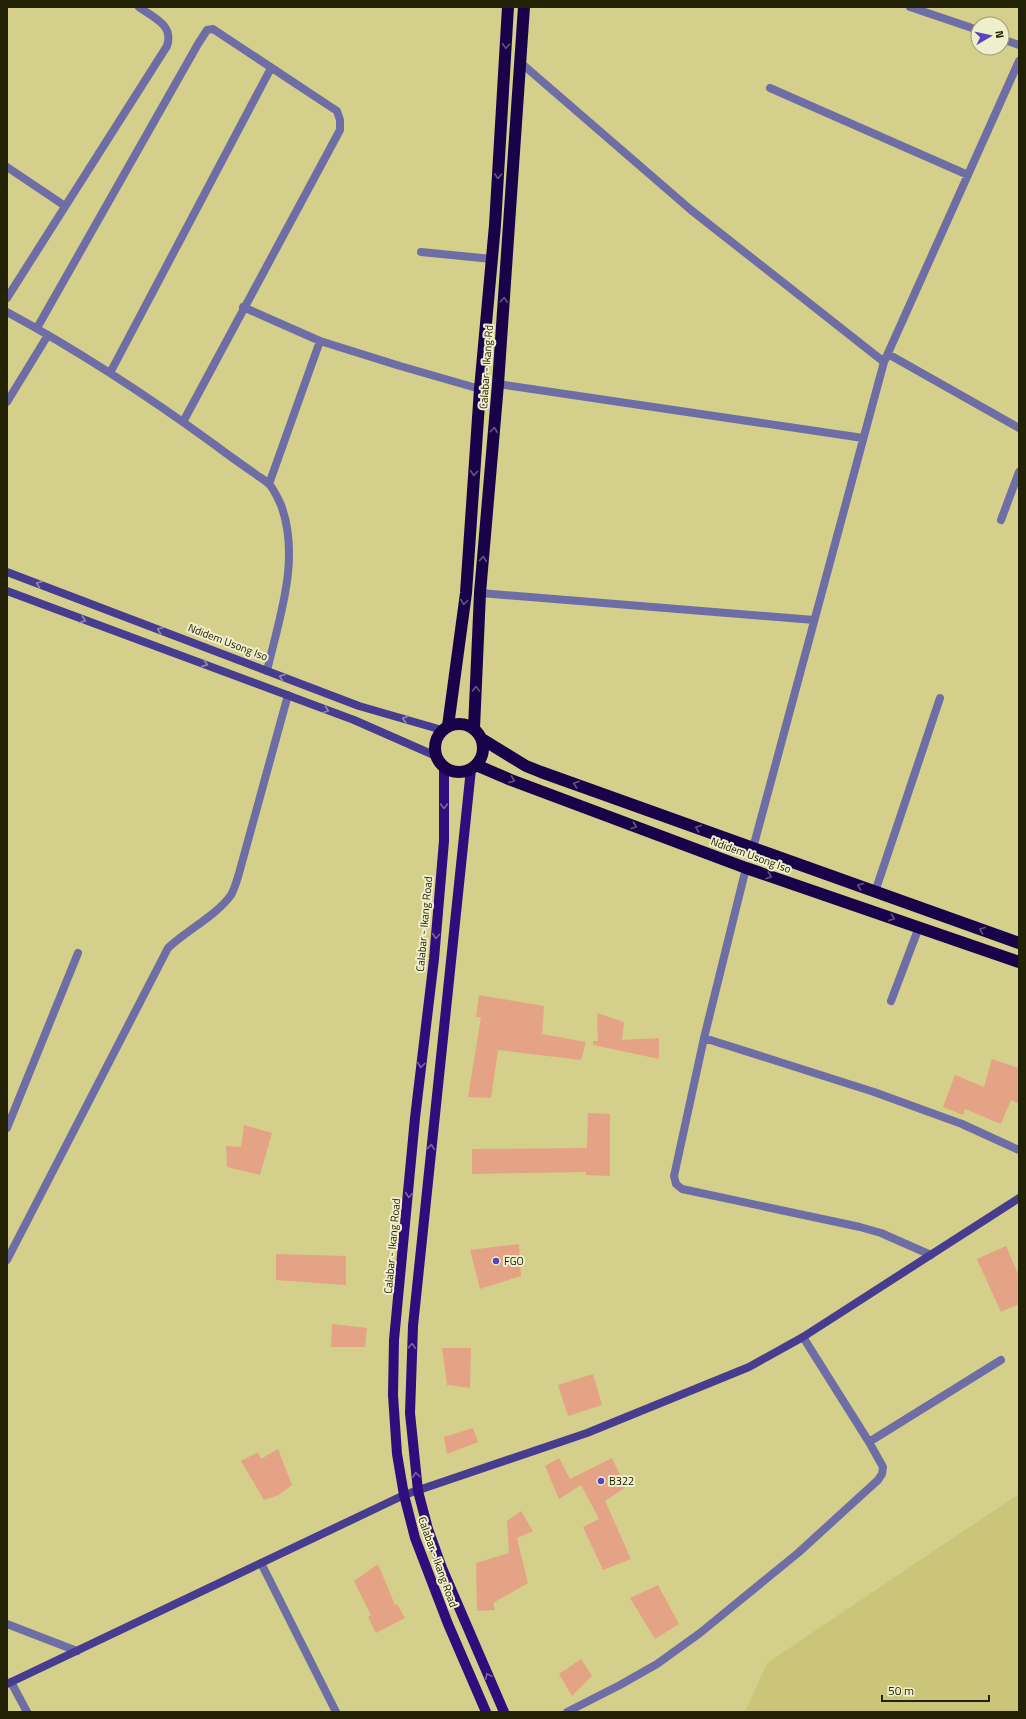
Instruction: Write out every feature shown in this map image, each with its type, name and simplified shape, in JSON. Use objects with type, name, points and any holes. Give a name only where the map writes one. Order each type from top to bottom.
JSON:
[{"type":"highway","name":"Calabar - Ikang Rd","points":[[445,728],[466,593],[480,389],[492,259],[508,7]]},
{"type":"highway","name":"Calabar - Ikang Rd","points":[[474,728],[480,593],[498,384],[524,7]]},
{"type":"highway","points":[[461,723],[474,728],[482,739],[483,753],[474,767],[457,772],[444,767],[436,756],[435,742],[445,728],[461,723]]},
{"type":"highway","name":"Ndidem Usong Iso","points":[[482,739],[526,766],[541,772],[1019,943]]},
{"type":"highway","name":"Ndidem Usong Iso","points":[[474,767],[746,868],[1019,962]]},
{"type":"main road","name":"Calabar - Ikang Road","points":[[444,767],[444,841],[441,881],[434,959],[415,1118],[394,1340],[393,1395],[397,1454],[404,1495],[415,1538],[428,1574],[486,1712]]},
{"type":"main road","name":"Calabar - Ikang Road","points":[[474,767],[413,1326],[410,1413],[418,1491],[428,1529],[442,1568],[504,1712]]},
{"type":"street","points":[[7,298],[167,46],[170,34],[167,28],[139,7]]},
{"type":"street","points":[[910,7],[970,27]]},
{"type":"street","points":[[37,328],[207,30],[213,29],[265,62],[271,68],[336,111],[340,120],[340,130],[243,307],[183,422]]},
{"type":"street","points":[[753,848],[884,362],[1019,61]]},
{"type":"street","points":[[521,63],[691,210],[884,362]]},
{"type":"street","points":[[110,373],[271,68]]},
{"type":"street","points":[[770,88],[968,175]]},
{"type":"street","points":[[7,167],[65,206]]},
{"type":"street","points":[[421,252],[492,259]]},
{"type":"street","points":[[243,307],[320,341],[480,389]]},
{"type":"street","points":[[7,312],[37,328],[110,373],[183,422],[269,484],[283,512],[288,537],[288,565],[286,590],[267,671]]},
{"type":"street","points":[[7,402],[48,335]]},
{"type":"street","points":[[269,484],[320,341]]},
{"type":"street","points":[[888,354],[1019,428]]},
{"type":"street","points":[[498,384],[863,438]]},
{"type":"street","points":[[1001,520],[1019,472]]},
{"type":"street","name":"Ndidem Usong Iso","points":[[7,572],[359,706],[445,728]]},
{"type":"street","points":[[7,591],[354,720],[436,756]]},
{"type":"street","points":[[480,593],[814,620]]},
{"type":"street","points":[[7,1260],[168,948],[214,911],[231,895],[238,877],[288,696]]},
{"type":"street","points":[[875,892],[940,698]]},
{"type":"street","points":[[746,868],[704,1038],[674,1176],[678,1186],[860,1227],[881,1233],[931,1256]]},
{"type":"street","points":[[891,1001],[919,928]]},
{"type":"street","points":[[7,1128],[78,953]]},
{"type":"street","points":[[704,1038],[874,1092],[962,1124],[1019,1150]]},
{"type":"street","points":[[27,1712],[9,1683],[404,1495],[587,1433],[702,1388],[749,1367],[803,1337],[1019,1198]]},
{"type":"street","points":[[567,1712],[657,1664],[700,1633],[798,1553],[878,1480],[882,1474],[883,1466],[870,1442],[803,1337]]},
{"type":"street","points":[[870,1442],[1001,1360]]},
{"type":"street","points":[[260,1563],[336,1712]]},
{"type":"street","points":[[7,1624],[77,1651]]},
{"type":"shaded area","points":[[1019,1494],[1019,1712],[745,1712],[767,1663]]},
{"type":"building","points":[[479,995],[544,1006],[542,1034],[586,1042],[581,1060],[498,1050],[491,1098],[468,1097],[481,1017],[476,1017]]},
{"type":"building","points":[[597,1013],[624,1022],[622,1040],[659,1038],[659,1059],[593,1045],[593,1041],[598,1041]]},
{"type":"building","points":[[992,1059],[1019,1068],[1019,1104],[1011,1100],[1001,1124],[965,1109],[963,1115],[943,1107],[955,1075],[984,1087]]},
{"type":"building","points":[[588,1113],[610,1114],[610,1176],[586,1175],[586,1172],[472,1174],[472,1149],[587,1148]]},
{"type":"building","points":[[244,1125],[272,1133],[260,1175],[227,1167],[226,1146],[241,1147]]},
{"type":"building","name":"FGO","points":[[519,1244],[521,1276],[480,1289],[470,1250]]},
{"type":"building","points":[[1006,1246],[1019,1276],[1019,1304],[1001,1312],[977,1259]]},
{"type":"building","points":[[276,1254],[346,1256],[346,1285],[276,1280]]},
{"type":"building","points":[[332,1324],[367,1328],[365,1347],[331,1347]]},
{"type":"building","points":[[442,1348],[471,1348],[470,1388],[447,1385]]},
{"type":"building","points":[[593,1374],[602,1405],[568,1416],[558,1385]]},
{"type":"building","points":[[473,1428],[478,1442],[447,1454],[444,1437]]},
{"type":"building","points":[[278,1449],[292,1485],[279,1495],[264,1500],[241,1461],[258,1452],[261,1459]]},
{"type":"building","points":[[559,1458],[570,1479],[612,1458],[626,1487],[605,1501],[631,1559],[603,1570],[583,1527],[599,1519],[581,1485],[559,1499],[545,1466]]},
{"type":"building","points":[[521,1511],[533,1531],[517,1538],[528,1583],[493,1603],[495,1610],[477,1611],[476,1563],[509,1553],[507,1521]]},
{"type":"building","points":[[378,1564],[395,1605],[397,1604],[405,1618],[376,1633],[368,1617],[371,1615],[354,1581]]},
{"type":"building","points":[[658,1585],[679,1624],[655,1639],[630,1598]]},
{"type":"building","points":[[581,1659],[592,1676],[572,1696],[559,1674]]},
{"type":"place","name":"FGO","points":[[496,1261]]},
{"type":"place","name":"B322","points":[[601,1481]]}]
